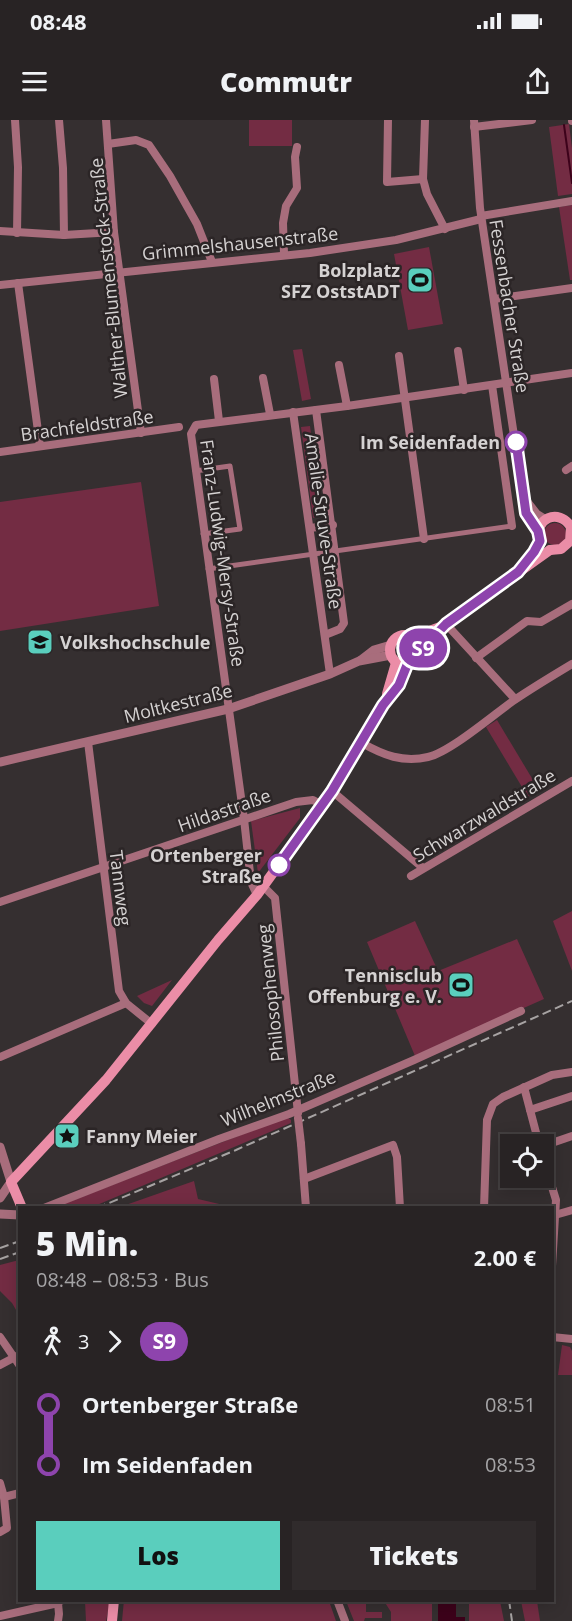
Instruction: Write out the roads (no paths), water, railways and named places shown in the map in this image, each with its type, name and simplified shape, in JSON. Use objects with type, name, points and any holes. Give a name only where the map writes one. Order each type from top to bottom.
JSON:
[{"type":"main road","points":[[396,657],[416,660],[420,651],[446,624],[550,550],[569,548],[572,534],[569,521],[558,516],[545,519],[534,552],[518,572]]},
{"type":"main road","points":[[539,536],[550,550]]},
{"type":"main road","points":[[21,1206],[12,1182],[106,1080],[152,1024],[260,891],[332,791],[383,705],[392,681],[400,636],[413,637],[446,624]]},
{"type":"main road","points":[[413,637],[420,651]]},
{"type":"main road","points":[[112,1621],[114,1602]]},
{"type":"street","points":[[15,120],[18,167],[17,232]]},
{"type":"street","points":[[59,120],[63,168],[64,235]]},
{"type":"street","name":"Walther-Blumenstock-Straße","points":[[106,120],[114,232],[141,433]]},
{"type":"street","points":[[388,120],[387,182],[423,179]]},
{"type":"street","points":[[425,120],[423,179],[427,194],[445,229]]},
{"type":"street","points":[[474,124],[532,120]]},
{"type":"street","name":"Fessenbacher Straße","points":[[474,124],[481,217],[523,496],[526,513],[539,536]]},
{"type":"street","points":[[108,144],[136,140],[149,145],[170,176],[197,224],[212,262]]},
{"type":"street","points":[[284,254],[283,223],[286,206],[297,188],[295,157],[297,147]]},
{"type":"street","points":[[481,217],[572,201]]},
{"type":"street","name":"Grimmelshausenstraße","points":[[0,285],[310,253],[396,240],[445,229],[481,217]]},
{"type":"street","points":[[0,231],[64,235],[114,232]]},
{"type":"street","points":[[18,283],[40,446]]},
{"type":"street","points":[[494,299],[572,288]]},
{"type":"street","points":[[458,351],[464,390]]},
{"type":"street","points":[[399,356],[424,539]]},
{"type":"street","points":[[339,365],[347,406]]},
{"type":"street","name":"Franz-Ludwig-Mersy-Straße","points":[[244,819],[195,471],[191,434],[196,425],[464,390],[572,373]]},
{"type":"street","points":[[263,378],[270,414]]},
{"type":"street","name":"Franz-Ludwig-Mersy-Straße","points":[[214,379],[219,421]]},
{"type":"street","points":[[208,569],[512,526],[492,385]]},
{"type":"street","points":[[316,410],[336,551]]},
{"type":"street","name":"Amalie-Struve-Straße","points":[[293,412],[330,674]]},
{"type":"street","name":"Brachfeldstraße","points":[[0,452],[178,427]]},
{"type":"street","points":[[195,471],[230,466],[240,529],[204,534]]},
{"type":"street","points":[[523,496],[537,514],[545,519]]},
{"type":"street","points":[[310,528],[333,525]]},
{"type":"street","name":"Amalie-Struve-Straße","points":[[325,635],[340,629],[344,623],[336,551]]},
{"type":"street","points":[[476,658],[527,621],[541,622],[572,604]]},
{"type":"street","points":[[446,624],[515,699]]},
{"type":"street","name":"Moltkestraße","points":[[0,762],[228,709],[330,674],[359,661],[374,650],[396,657]]},
{"type":"street","points":[[362,742],[375,751],[400,759],[431,757],[447,749],[515,699],[572,664]]},
{"type":"street","name":"Tannweg","points":[[88,742],[119,990],[126,1003]]},
{"type":"street","name":"Schwarzwaldstraße","points":[[411,876],[572,781]]},
{"type":"street","points":[[332,791],[423,868]]},
{"type":"street","name":"Hildastraße","points":[[0,902],[304,800],[313,800],[322,805]]},
{"type":"street","name":"Philosophenweg","points":[[244,819],[251,882],[260,891],[274,898],[306,1206]]},
{"type":"street","points":[[0,1057],[126,1003],[152,1024]]},
{"type":"street","name":"Wilhelmstraße","points":[[48,1206],[219,1138],[298,1113],[521,1011]]},
{"type":"street","points":[[484,1206],[489,1111],[493,1104],[503,1097],[552,1075],[572,1072]]},
{"type":"street","points":[[524,1088],[538,1134]]},
{"type":"street","points":[[530,1110],[572,1096]]},
{"type":"street","points":[[554,1141],[572,1136]]},
{"type":"street","points":[[304,1179],[393,1145],[397,1157],[400,1206]]},
{"type":"street","points":[[0,1147],[12,1182],[0,1198]]},
{"type":"street","points":[[552,1188],[556,1200],[554,1232]]},
{"type":"street","points":[[555,1215],[572,1210]]},
{"type":"street","points":[[0,1215],[18,1215]]},
{"type":"street","points":[[0,1337],[17,1356],[0,1365]]},
{"type":"street","points":[[554,1337],[572,1339]]},
{"type":"street","points":[[0,1483],[4,1497],[7,1528],[0,1532]]},
{"type":"street","points":[[4,1497],[18,1494]]},
{"type":"street","points":[[0,1616],[61,1602]]},
{"type":"street","points":[[338,1602],[345,1621]]},
{"type":"street","points":[[58,1603],[58,1621]]},
{"type":"waterway","points":[[564,125],[572,183]]},
{"type":"railway","points":[[102,1206],[236,1150],[572,1001]]},
{"type":"railway","points":[[0,1248],[18,1242]]},
{"type":"railway","points":[[0,1259],[18,1253]]},
{"type":"railway","points":[[509,1602],[512,1621]]},
{"type":"place","name":"Bolzplatz SFZ OststADT","points":[[420,280]]},
{"type":"place","name":"Im Seidenfaden","points":[[516,442]]},
{"type":"place","name":"Volkshochschule","points":[[40,642]]},
{"type":"place","name":"Ortenberger Straße","points":[[279,865]]},
{"type":"place","name":"Tennisclub Offenburg e. V.","points":[[461,985]]},
{"type":"place","name":"Fanny Meier","points":[[67,1136]]}]
